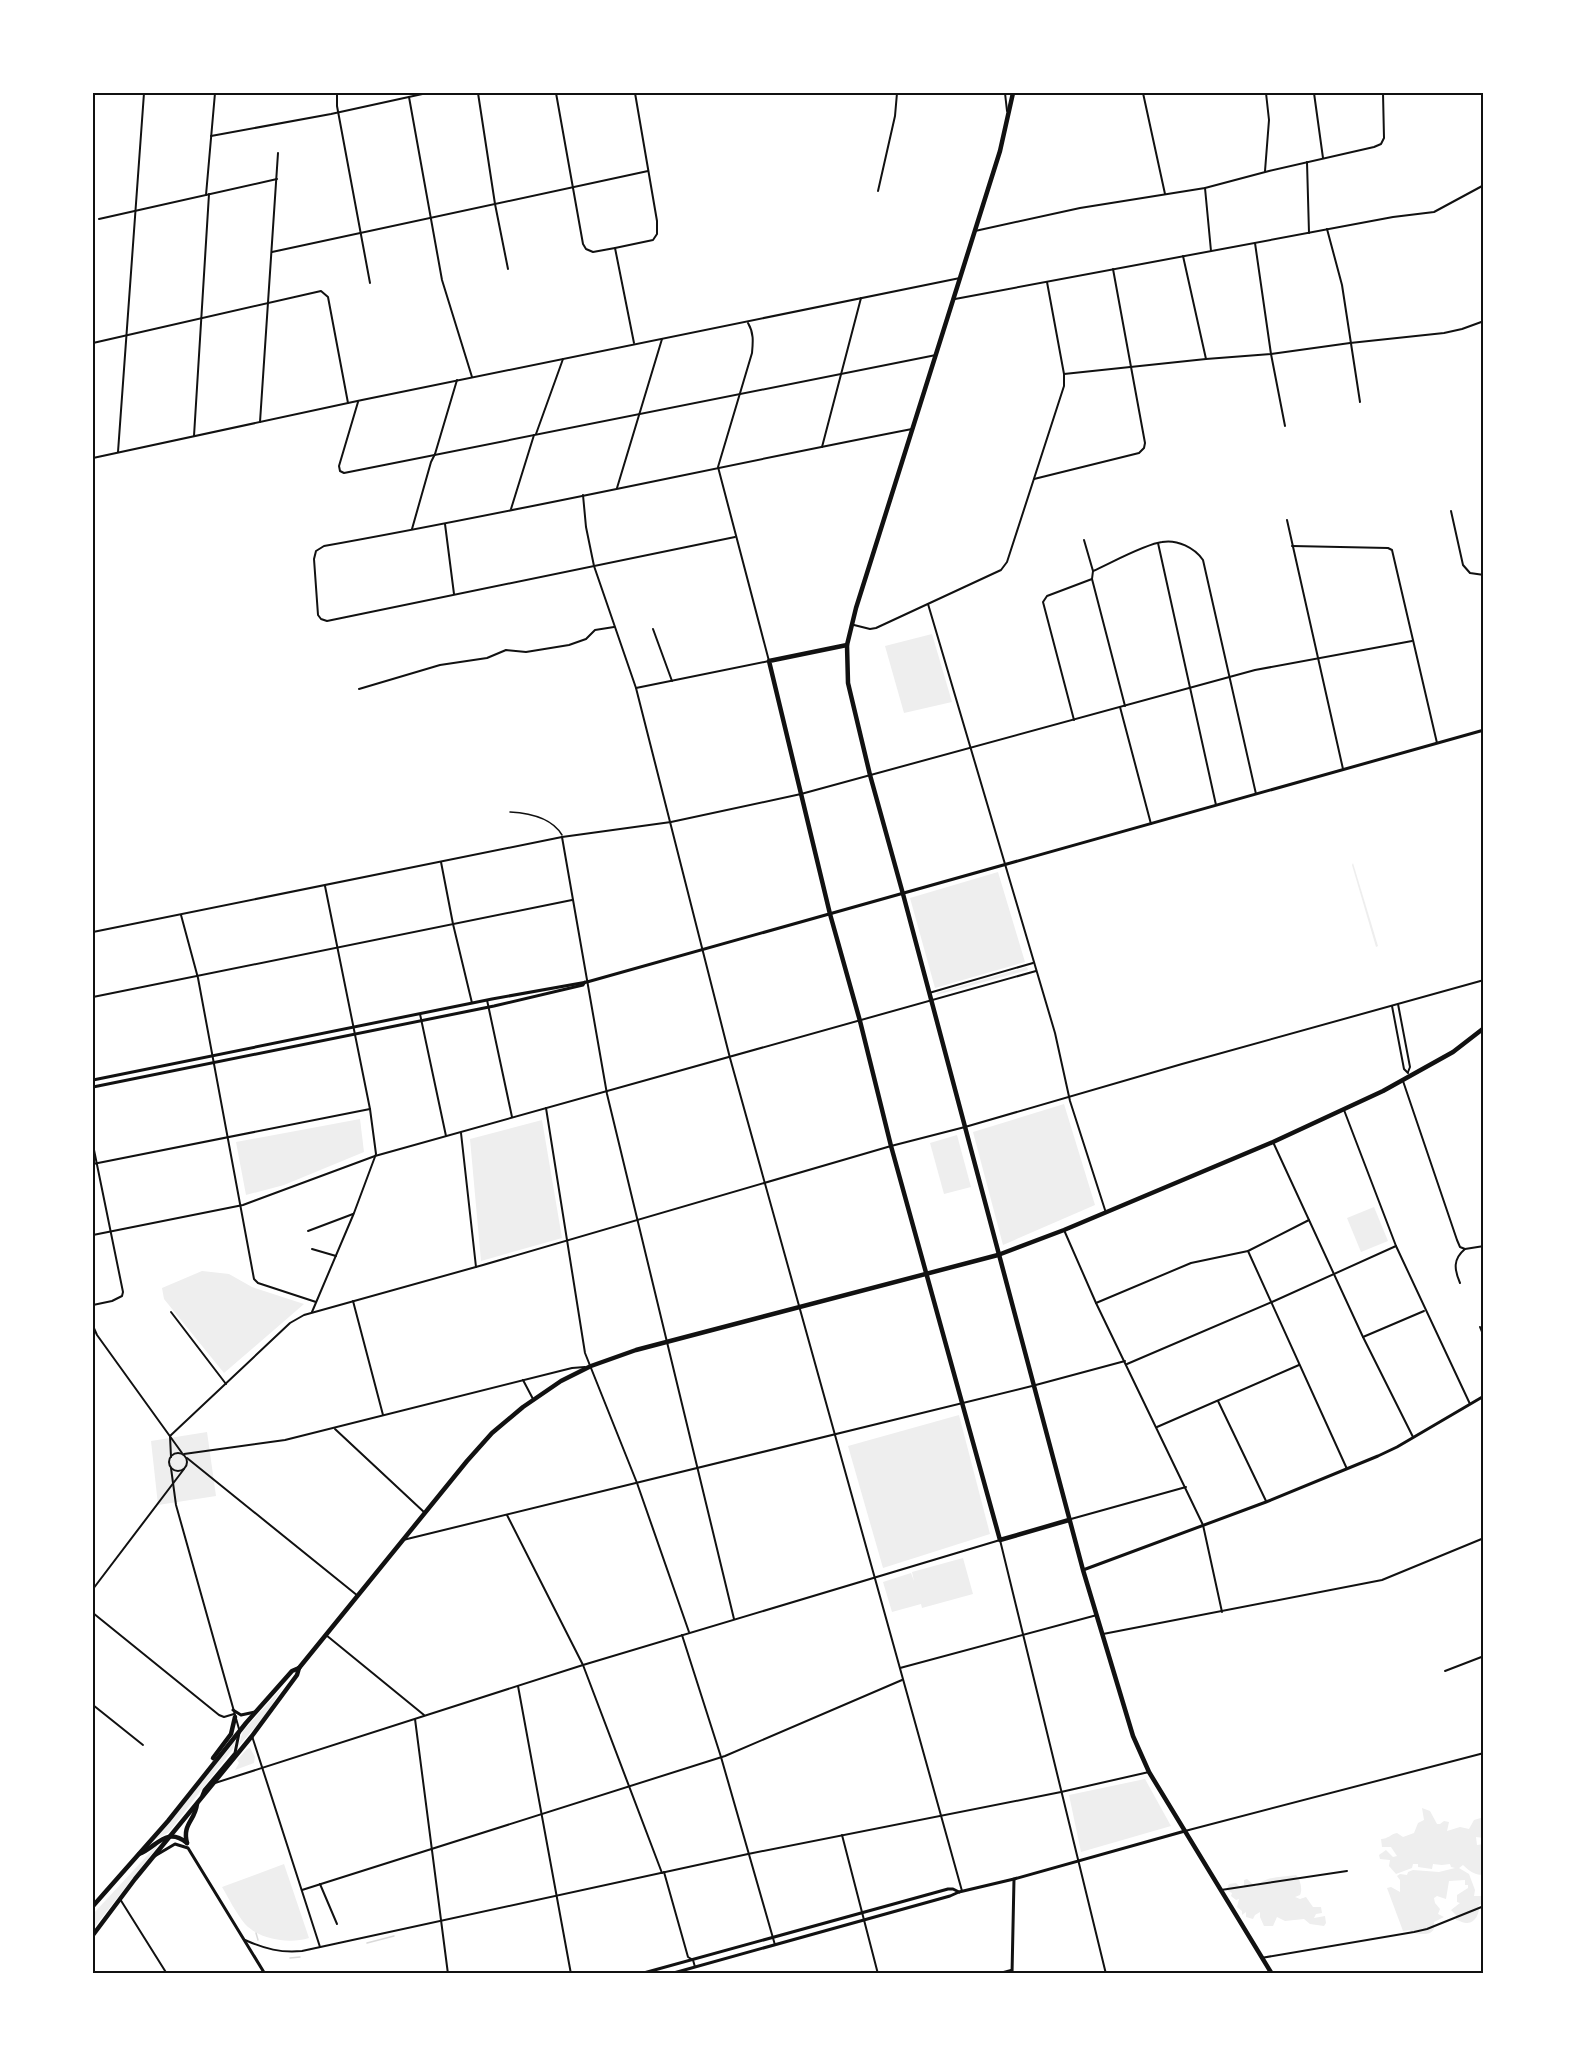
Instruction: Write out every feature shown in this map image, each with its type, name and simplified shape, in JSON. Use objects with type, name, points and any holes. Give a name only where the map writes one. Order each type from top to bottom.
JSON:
[{"type":"main road","points":[[1013,93],[1008,119],[975,231],[851,624],[847,645],[848,682],[870,776],[1032,1386],[1083,1570],[1133,1736],[1149,1772],[1272,1974]]},
{"type":"main road","points":[[847,645],[769,661],[830,914],[860,1021],[891,1146],[1000,1540],[1069,1520]]},
{"type":"main road","points":[[93,1935],[153,1857],[252,1736],[297,1675],[299,1668],[478,1448],[492,1433],[533,1399],[591,1366],[636,1350],[799,1310],[998,1255],[1064,1230],[1344,1110],[1403,1081],[1409,1075],[1453,1052],[1484,1028]]},
{"type":"main road","points":[[93,1906],[168,1821],[256,1711],[292,1671],[299,1668]]},
{"type":"main road","points":[[193,1788],[231,1734],[234,1714]]},
{"type":"main road","points":[[187,1846],[185,1829],[199,1802]]},
{"type":"main road","points":[[138,1854],[145,1852],[159,1840],[170,1836],[178,1838],[187,1846]]},
{"type":"street","points":[[118,452],[144,93]]},
{"type":"street","points":[[194,436],[215,93]]},
{"type":"street","points":[[337,93],[370,283]]},
{"type":"street","points":[[211,136],[427,93]]},
{"type":"street","points":[[478,93],[495,204],[508,269]]},
{"type":"street","points":[[556,93],[583,244],[586,249],[593,252],[652,240],[657,234],[657,221],[635,93]]},
{"type":"street","points":[[878,191],[895,116],[897,93]]},
{"type":"street","points":[[1005,93],[1008,119]]},
{"type":"street","points":[[1143,93],[1165,194]]},
{"type":"street","points":[[1265,172],[1269,120],[1266,93]]},
{"type":"street","points":[[1314,93],[1323,158]]},
{"type":"street","points":[[975,231],[1080,208],[1205,188],[1374,147],[1381,144],[1384,138],[1383,93]]},
{"type":"street","points":[[409,97],[442,280],[472,377]]},
{"type":"street","points":[[260,422],[278,153]]},
{"type":"street","points":[[1307,162],[1309,233]]},
{"type":"street","points":[[272,252],[648,171]]},
{"type":"street","points":[[99,219],[277,179]]},
{"type":"street","points":[[953,299],[1327,229],[1434,212],[1484,185]]},
{"type":"street","points":[[1205,188],[1211,251]]},
{"type":"street","points":[[1327,229],[1342,285],[1360,402]]},
{"type":"street","points":[[1255,243],[1270,354],[1285,426]]},
{"type":"street","points":[[615,248],[634,344]]},
{"type":"street","points":[[1183,256],[1206,359]]},
{"type":"street","points":[[1034,479],[1139,453],[1144,448],[1145,443],[1113,269]]},
{"type":"street","points":[[93,458],[358,400],[960,278]]},
{"type":"street","points":[[851,624],[873,629],[1001,570],[1007,562],[1062,397],[1064,374],[1047,282]]},
{"type":"street","points":[[93,343],[321,291],[328,297],[348,403]]},
{"type":"street","points":[[822,447],[861,298]]},
{"type":"street","points":[[1064,374],[1270,354],[1444,333],[1484,321]]},
{"type":"street","points":[[636,688],[769,661],[718,467],[752,353],[752,329],[747,322]]},
{"type":"street","points":[[617,488],[662,339]]},
{"type":"street","points":[[358,400],[339,466],[340,471],[344,473],[936,355]]},
{"type":"street","points":[[510,510],[563,359]]},
{"type":"street","points":[[411,530],[457,380]]},
{"type":"street","points":[[735,537],[327,621],[318,615],[314,560],[316,551],[320,548],[912,429]]},
{"type":"street","points":[[583,495],[594,566],[636,688],[730,1058],[941,1815],[960,1892]]},
{"type":"street","points":[[1451,511],[1462,565],[1470,573],[1484,574]]},
{"type":"street","points":[[1287,520],[1343,770]]},
{"type":"street","points":[[445,524],[454,594]]},
{"type":"street","points":[[1084,540],[1125,706]]},
{"type":"street","points":[[1093,571],[1158,543],[1169,542],[1188,547],[1203,560],[1256,794]]},
{"type":"street","points":[[1158,543],[1216,805]]},
{"type":"street","points":[[1292,546],[1388,548],[1392,550],[1437,743]]},
{"type":"street","points":[[1074,720],[1044,598],[1092,579]]},
{"type":"street","points":[[928,604],[1054,1033],[1069,1096],[1106,1213]]},
{"type":"street","points":[[359,689],[440,665],[487,658],[506,651],[526,652],[580,643],[595,630],[614,627]]},
{"type":"street","points":[[653,629],[672,681]]},
{"type":"street","points":[[93,932],[562,837],[671,822],[801,794],[1256,670],[1412,641]]},
{"type":"street","points":[[1120,707],[1151,824]]},
{"type":"street","points":[[93,1080],[586,982],[1484,730]]},
{"type":"street","points":[[562,837],[606,1090],[734,1619]]},
{"type":"street","points":[[441,862],[472,1003]]},
{"type":"street","points":[[312,1313],[375,1156],[370,1109],[325,886]]},
{"type":"street","points":[[93,997],[572,900]]},
{"type":"street","points":[[181,914],[197,976],[254,1279],[258,1283],[316,1302]]},
{"type":"street","points":[[929,993],[1033,963]]},
{"type":"street","points":[[93,1235],[239,1206],[375,1156],[1036,971]]},
{"type":"street","points":[[199,1802],[204,1790],[235,1753],[239,1731],[179,1516],[169,1462],[171,1457],[170,1436],[290,1323],[304,1315],[891,1146],[1484,980]]},
{"type":"street","points":[[93,1087],[489,1007],[583,985],[586,982]]},
{"type":"street","points":[[487,1000],[512,1117]]},
{"type":"street","points":[[1395,1005],[1410,1067],[1409,1075]]},
{"type":"street","points":[[1395,1005],[1404,1070],[1409,1075]]},
{"type":"street","points":[[420,1014],[446,1136]]},
{"type":"street","points":[[273,1044],[274,1050]]},
{"type":"street","points":[[1403,1081],[1460,1247],[1465,1249],[1484,1246]]},
{"type":"street","points":[[546,1108],[583,1341],[637,1483],[689,1633]]},
{"type":"street","points":[[95,1164],[370,1109]]},
{"type":"street","points":[[1344,1110],[1396,1246],[1470,1404]]},
{"type":"street","points":[[461,1132],[476,1267]]},
{"type":"street","points":[[1272,1142],[1413,1438]]},
{"type":"street","points":[[93,1145],[95,1164],[123,1292],[122,1296],[117,1299],[93,1305]]},
{"type":"street","points":[[308,1231],[354,1213]]},
{"type":"street","points":[[1096,1303],[1191,1263],[1248,1251],[1309,1220]]},
{"type":"street","points":[[1064,1230],[1096,1303],[1203,1525],[1222,1612]]},
{"type":"street","points":[[403,1540],[1126,1362],[1272,1302],[1396,1246]]},
{"type":"street","points":[[312,1249],[336,1256]]},
{"type":"street","points":[[1460,1283],[1455,1264],[1457,1257],[1465,1249]]},
{"type":"street","points":[[1248,1251],[1347,1469]]},
{"type":"street","points":[[353,1301],[384,1415]]},
{"type":"street","points":[[1363,1337],[1425,1310]]},
{"type":"street","points":[[171,1312],[226,1384]]},
{"type":"street","points":[[93,1326],[97,1335],[183,1454],[358,1596]]},
{"type":"street","points":[[1480,1327],[1484,1337]]},
{"type":"street","points":[[1157,1427],[1299,1365]]},
{"type":"street","points":[[171,1457],[174,1453],[183,1454],[285,1440],[572,1368],[591,1366]]},
{"type":"street","points":[[523,1380],[533,1399]]},
{"type":"street","points":[[1083,1570],[1266,1502],[1347,1469],[1397,1447],[1484,1396]]},
{"type":"street","points":[[1218,1401],[1266,1502]]},
{"type":"street","points":[[334,1428],[425,1513]]},
{"type":"street","points":[[93,1589],[188,1464],[187,1458]]},
{"type":"street","points":[[171,1468],[176,1471],[184,1469]]},
{"type":"street","points":[[1069,1520],[1186,1486]]},
{"type":"street","points":[[507,1515],[583,1665],[663,1873],[688,1957],[693,1960],[695,1967]]},
{"type":"street","points":[[1103,1634],[1382,1580],[1484,1538]]},
{"type":"street","points":[[214,1783],[583,1665],[873,1576],[1000,1540],[1106,1974]]},
{"type":"street","points":[[93,1614],[219,1715],[224,1717],[234,1714],[246,1715],[256,1711]]},
{"type":"street","points":[[900,1668],[1097,1615]]},
{"type":"street","points":[[326,1635],[425,1716]]},
{"type":"street","points":[[682,1635],[721,1757],[775,1945]]},
{"type":"street","points":[[1445,1671],[1484,1656]]},
{"type":"street","points":[[302,1890],[721,1757],[903,1680]]},
{"type":"street","points":[[518,1686],[572,1974]]},
{"type":"street","points":[[93,1705],[143,1745]]},
{"type":"street","points":[[415,1719],[448,1974]]},
{"type":"street","points":[[252,1736],[320,1947]]},
{"type":"street","points":[[670,1974],[960,1892],[1484,1753]]},
{"type":"street","points":[[243,1939],[283,1952],[320,1947],[748,1854],[1061,1792],[1149,1772]]},
{"type":"street","points":[[842,1835],[878,1974]]},
{"type":"street","points":[[153,1857],[175,1844],[187,1846],[265,1974]]},
{"type":"street","points":[[1221,1890],[1347,1871]]},
{"type":"street","points":[[996,1974],[1012,1972],[1014,1879]]},
{"type":"street","points":[[320,1884],[337,1924]]},
{"type":"street","points":[[640,1974],[948,1889],[960,1892]]},
{"type":"street","points":[[120,1899],[167,1974]]},
{"type":"street","points":[[1261,1958],[1414,1932],[1484,1906]]},
{"type":"street","points":[[687,1970],[688,1957]]},
{"type":"lane","points":[[510,812],[532,815],[551,824],[557,828],[562,837]]},
{"type":"shaded area","points":[[932,634],[952,702],[904,713],[885,646]]},
{"type":"shaded area","points":[[1353,863],[1378,946],[1376,947],[1352,865]]},
{"type":"shaded area","points":[[998,872],[1025,962],[935,988],[910,898]]},
{"type":"shaded area","points":[[1027,967],[1028,970],[936,995],[937,993]]},
{"type":"shaded area","points":[[1064,1104],[1095,1205],[1003,1245],[973,1132]]},
{"type":"shaded area","points":[[360,1119],[364,1152],[284,1185],[246,1195],[236,1142]]},
{"type":"shaded area","points":[[542,1120],[562,1238],[481,1261],[470,1139]]},
{"type":"shaded area","points":[[957,1135],[971,1187],[944,1194],[930,1143]]},
{"type":"shaded area","points":[[1374,1207],[1388,1241],[1361,1252],[1347,1218]]},
{"type":"shaded area","points":[[202,1271],[229,1274],[252,1287],[304,1304],[224,1373],[164,1299],[162,1288]]},
{"type":"shaded area","points":[[959,1415],[990,1534],[883,1568],[848,1446]]},
{"type":"shaded area","points":[[207,1432],[216,1496],[158,1505],[151,1441]]},
{"type":"shaded area","points":[[963,1558],[973,1594],[922,1608],[921,1604],[892,1612],[883,1582],[911,1573],[914,1581],[912,1572]]},
{"type":"shaded area","points":[[282,1688],[267,1713],[238,1747],[243,1731]]},
{"type":"shaded area","points":[[236,1740],[233,1749],[169,1832],[155,1840]]},
{"type":"shaded area","points":[[250,1748],[255,1757],[254,1763],[235,1770],[239,1763],[237,1760]]},
{"type":"shaded area","points":[[1145,1779],[1171,1826],[1081,1852],[1069,1795]]},
{"type":"shaded area","points":[[1422,1808],[1430,1811],[1437,1824],[1444,1821],[1449,1822],[1447,1831],[1460,1827],[1469,1829],[1474,1820],[1484,1817],[1484,1838],[1476,1837],[1477,1845],[1484,1844],[1484,1874],[1476,1874],[1463,1865],[1459,1868],[1469,1874],[1475,1890],[1474,1896],[1484,1897],[1484,1903],[1479,1905],[1478,1914],[1472,1922],[1465,1923],[1456,1920],[1456,1915],[1451,1910],[1460,1903],[1457,1902],[1457,1895],[1468,1888],[1468,1885],[1465,1885],[1465,1880],[1449,1881],[1446,1899],[1437,1896],[1434,1898],[1440,1909],[1438,1914],[1444,1917],[1434,1922],[1433,1930],[1427,1934],[1410,1930],[1403,1931],[1387,1888],[1391,1887],[1400,1892],[1400,1880],[1397,1876],[1407,1875],[1413,1870],[1439,1872],[1455,1868],[1450,1864],[1433,1864],[1432,1869],[1413,1864],[1412,1868],[1396,1874],[1389,1866],[1390,1860],[1380,1859],[1379,1855],[1386,1850],[1393,1857],[1397,1856],[1391,1847],[1382,1847],[1381,1839],[1397,1833],[1403,1837],[1414,1833],[1418,1823],[1424,1820]]},
{"type":"shaded area","points":[[157,1845],[157,1847],[93,1929],[93,1914]]},
{"type":"shaded area","points":[[284,1864],[309,1938],[293,1941],[259,1934],[245,1924],[222,1887]]},
{"type":"shaded area","points":[[1296,1875],[1301,1890],[1300,1895],[1295,1897],[1300,1899],[1306,1897],[1313,1907],[1321,1907],[1322,1913],[1316,1914],[1314,1918],[1325,1916],[1324,1926],[1310,1924],[1304,1919],[1285,1921],[1277,1917],[1273,1926],[1264,1926],[1260,1912],[1253,1919],[1246,1917],[1246,1912],[1242,1915],[1242,1911],[1237,1907],[1239,1899],[1236,1900],[1231,1896],[1232,1893],[1226,1890],[1229,1884],[1236,1883],[1240,1887],[1244,1886],[1244,1880],[1247,1879],[1256,1887],[1259,1883],[1269,1879]]},
{"type":"waterway","points":[[256,1933],[258,1940]]},
{"type":"waterway","points":[[367,1943],[394,1936]]},
{"type":"waterway","points":[[290,1958],[300,1957]]}]
